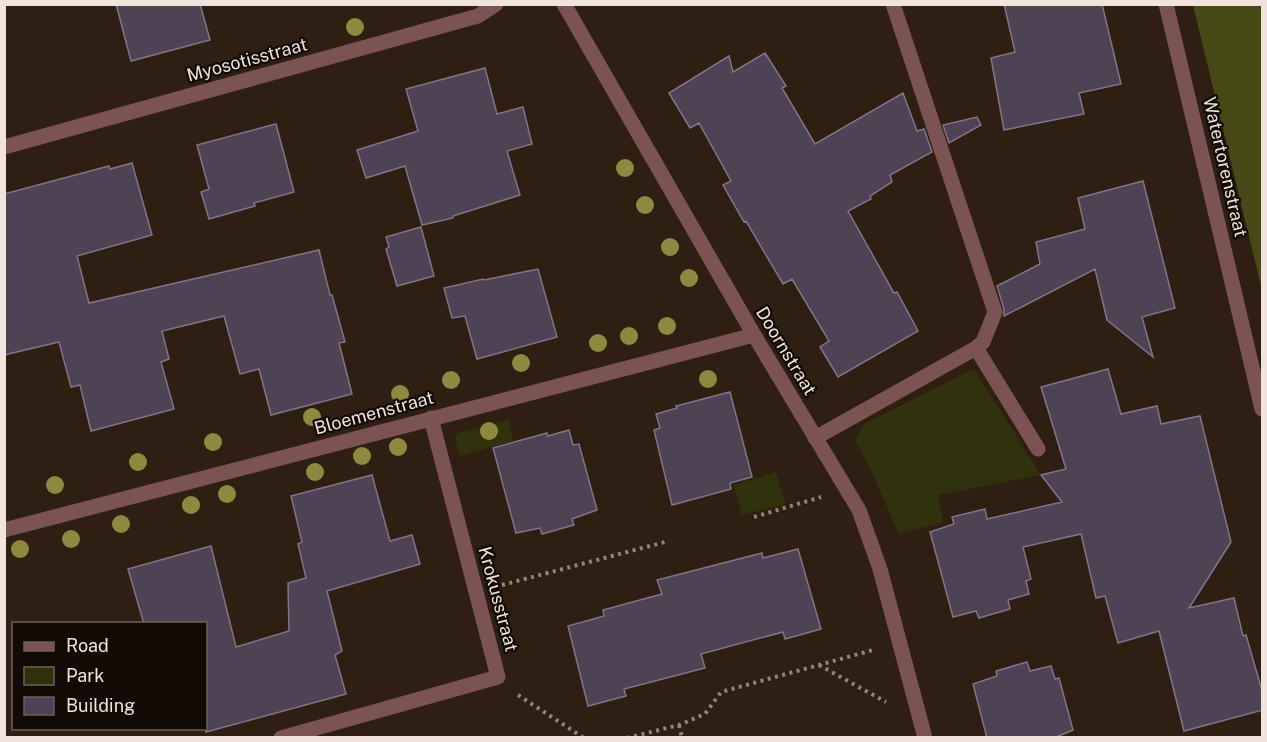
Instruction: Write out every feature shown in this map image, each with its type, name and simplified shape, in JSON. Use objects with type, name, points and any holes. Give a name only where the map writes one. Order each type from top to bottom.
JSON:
[{"type":"street","name":"Myosotisstraat","points":[[4,147],[478,16],[496,4]]},
{"type":"street","name":"Doornstraat","points":[[564,4],[754,334],[859,510],[880,569],[925,738]]},
{"type":"street","points":[[815,438],[976,348],[983,342],[995,312],[893,4]]},
{"type":"street","name":"Watertorenstraat","points":[[1166,4],[1263,409]]},
{"type":"street","name":"Bloemenstraat","points":[[4,530],[754,334]]},
{"type":"street","points":[[976,348],[1038,449]]},
{"type":"street","name":"Krokusstraat","points":[[281,738],[498,677],[431,418]]},
{"type":"path","points":[[754,517],[827,496]]},
{"type":"path","points":[[492,587],[664,542]]},
{"type":"path","points":[[627,738],[679,725],[705,714],[721,692],[877,649]]},
{"type":"path","points":[[819,665],[892,705]]},
{"type":"path","points":[[518,695],[584,738]]},
{"type":"path","points":[[679,725],[682,738]]},
{"type":"green space","points":[[1193,5],[1262,5],[1262,290]]},
{"type":"green space","points":[[974,369],[1041,475],[938,495],[943,522],[899,534],[855,440],[864,424]]},
{"type":"green space","points":[[509,420],[513,441],[460,456],[455,438],[458,433]]},
{"type":"green space","points":[[776,472],[785,504],[742,515],[733,485]]},
{"type":"building","points":[[116,4],[200,4],[210,40],[131,61]]},
{"type":"building","points":[[1004,4],[1102,4],[1121,84],[1079,93],[1084,114],[1004,130],[991,58],[1015,52]]},
{"type":"building","points":[[765,53],[786,86],[782,88],[815,144],[903,93],[917,131],[924,129],[932,152],[890,175],[892,182],[870,196],[871,199],[848,211],[918,331],[838,377],[820,347],[829,341],[792,279],[783,284],[746,221],[744,222],[723,185],[731,181],[699,123],[690,128],[669,93],[729,56],[733,72]]},
{"type":"building","points":[[485,68],[497,114],[523,107],[532,144],[507,151],[520,195],[453,216],[453,218],[422,225],[405,166],[366,178],[357,150],[418,131],[406,89]]},
{"type":"building","points":[[977,117],[981,125],[949,143],[943,125]]},
{"type":"building","points":[[276,124],[294,192],[209,219],[201,192],[209,189],[197,145]]},
{"type":"building","points":[[132,163],[152,235],[77,256],[89,303],[319,250],[345,342],[339,343],[352,394],[271,415],[259,369],[240,374],[224,316],[162,331],[169,359],[161,362],[174,409],[91,431],[80,385],[71,387],[59,342],[4,355],[4,194],[109,166],[110,169]]},
{"type":"building","points":[[1143,181],[1175,308],[1142,317],[1153,357],[1107,320],[1095,269],[1004,316],[997,286],[1040,264],[1036,242],[1085,229],[1078,198]]},
{"type":"building","points":[[421,227],[434,276],[397,286],[386,249],[389,247],[386,237]]},
{"type":"building","points":[[538,269],[557,337],[477,359],[465,316],[452,318],[444,288]]},
{"type":"building","points":[[1108,369],[1121,414],[1157,406],[1161,424],[1200,416],[1231,542],[1189,608],[1234,598],[1243,636],[1246,635],[1263,694],[1263,710],[1184,731],[1159,631],[1118,643],[1105,596],[1096,598],[1081,534],[1023,547],[1031,579],[1026,581],[1029,594],[1008,600],[1010,609],[979,618],[976,611],[953,617],[930,532],[954,524],[952,517],[985,509],[987,519],[1062,502],[1041,475],[1066,469],[1041,387]]},
{"type":"building","points":[[730,392],[752,477],[730,483],[731,489],[672,505],[654,430],[660,428],[656,414],[677,408],[676,406]]},
{"type":"building","points":[[569,430],[573,445],[579,444],[597,510],[572,519],[574,525],[542,534],[540,528],[516,533],[493,448],[547,433],[548,436]]},
{"type":"building","points":[[372,475],[390,541],[412,535],[420,564],[327,591],[342,651],[335,655],[346,694],[206,732],[207,622],[143,622],[128,569],[211,546],[236,647],[289,631],[288,583],[306,578],[298,544],[302,542],[291,496]]},
{"type":"building","points":[[798,549],[821,629],[785,639],[783,632],[701,654],[705,668],[624,689],[626,696],[588,706],[568,626],[604,616],[603,610],[662,594],[657,580],[762,553],[763,558]]},
{"type":"building","points":[[1027,662],[1030,671],[1051,666],[1055,679],[1059,678],[1073,730],[1054,738],[987,738],[973,684],[997,676],[996,671]]}]
